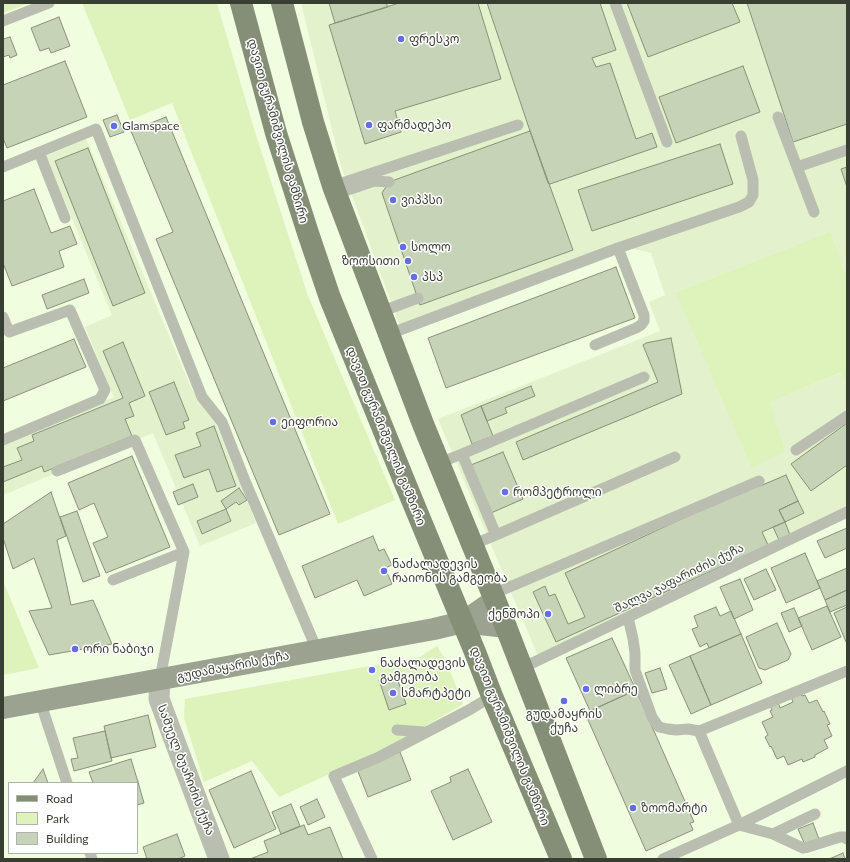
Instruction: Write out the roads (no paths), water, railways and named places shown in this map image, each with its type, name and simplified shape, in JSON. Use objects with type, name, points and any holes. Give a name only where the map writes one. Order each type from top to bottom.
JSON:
[{"type":"main road","name":"დავით გურამიშვილის გამზირი","points":[[241,3],[276,133],[330,298],[476,652],[492,696],[561,859]]},
{"type":"main road","points":[[282,3],[313,122],[334,190],[423,424],[506,627],[596,859]]},
{"type":"street","points":[[463,622],[494,597]]},
{"type":"street","points":[[463,622],[506,627]]},
{"type":"street","name":"გუდამაყარის ქუჩა","points":[[3,708],[434,629],[463,622]]},
{"type":"street","name":"სამუელ ბუაჩიძის ქუჩა","points":[[160,679],[159,699],[220,859]]},
{"type":"lane","points":[[3,22],[50,3]]},
{"type":"lane","points":[[615,3],[667,142]]},
{"type":"lane","points":[[778,117],[814,212]]},
{"type":"lane","points":[[334,190],[518,125]]},
{"type":"lane","points":[[3,166],[96,129],[202,397],[222,422],[248,488],[317,650]]},
{"type":"lane","points":[[389,334],[618,248],[739,207],[748,202],[753,195],[753,180],[741,136]]},
{"type":"lane","points":[[797,167],[847,150]]},
{"type":"lane","points":[[39,152],[65,218]]},
{"type":"lane","points":[[334,190],[374,181],[389,182]]},
{"type":"lane","points":[[595,345],[636,328],[644,321],[644,315],[618,248]]},
{"type":"lane","points":[[380,312],[418,298]]},
{"type":"lane","points":[[3,317],[9,332],[70,310],[105,390],[100,399],[3,440]]},
{"type":"lane","points":[[439,463],[644,377]]},
{"type":"lane","points":[[796,450],[847,416]]},
{"type":"lane","points":[[57,471],[135,440],[184,552],[160,679]]},
{"type":"lane","points":[[462,454],[496,535]]},
{"type":"lane","points":[[472,546],[675,457]]},
{"type":"lane","points":[[494,597],[758,481]]},
{"type":"lane","name":"შალვა ჯაფარიძის ქუჩა","points":[[522,668],[847,512]]},
{"type":"lane","points":[[113,580],[184,552]]},
{"type":"lane","points":[[628,617],[634,639],[635,670],[652,717],[660,727],[668,729],[688,729],[699,731],[847,671]]},
{"type":"lane","points":[[372,859],[334,776],[379,757],[469,710],[492,696]]},
{"type":"lane","points":[[40,702],[67,782]]},
{"type":"lane","points":[[397,730],[425,732]]},
{"type":"lane","points":[[699,731],[739,825]]},
{"type":"lane","points":[[663,859],[739,825],[847,771]]},
{"type":"lane","points":[[773,834],[815,814]]},
{"type":"lane","points":[[739,825],[773,834],[803,848],[840,837],[847,839]]},
{"type":"place","name":"ფრესკო","points":[[401,39]]},
{"type":"place","name":"ფარმადეპო","points":[[369,125]]},
{"type":"place","name":"Glamspace","points":[[114,126]]},
{"type":"place","name":"ვიპპსი","points":[[393,200]]},
{"type":"place","name":"სოლო","points":[[403,247]]},
{"type":"place","name":"ზოოსითი","points":[[408,261]]},
{"type":"place","name":"პსპ","points":[[414,277]]},
{"type":"place","name":"ეიფორია","points":[[273,422]]},
{"type":"place","name":"რომპეტროლი","points":[[505,492]]},
{"type":"place","name":"ნაძალადევის რაიონის გამგეობა","points":[[384,571]]},
{"type":"place","name":"ქენშოპი","points":[[548,614]]},
{"type":"place","name":"ორი ნაბიჯი","points":[[75,649]]},
{"type":"place","name":"ნაძალადევის გამგეობა","points":[[372,670]]},
{"type":"place","name":"ლიბრე","points":[[586,689]]},
{"type":"place","name":"სმარტპეტი","points":[[393,693]]},
{"type":"place","name":"გუდამაყრის ქუჩა","points":[[564,701]]},
{"type":"place","name":"ზოომარტი","points":[[633,808]]}]
